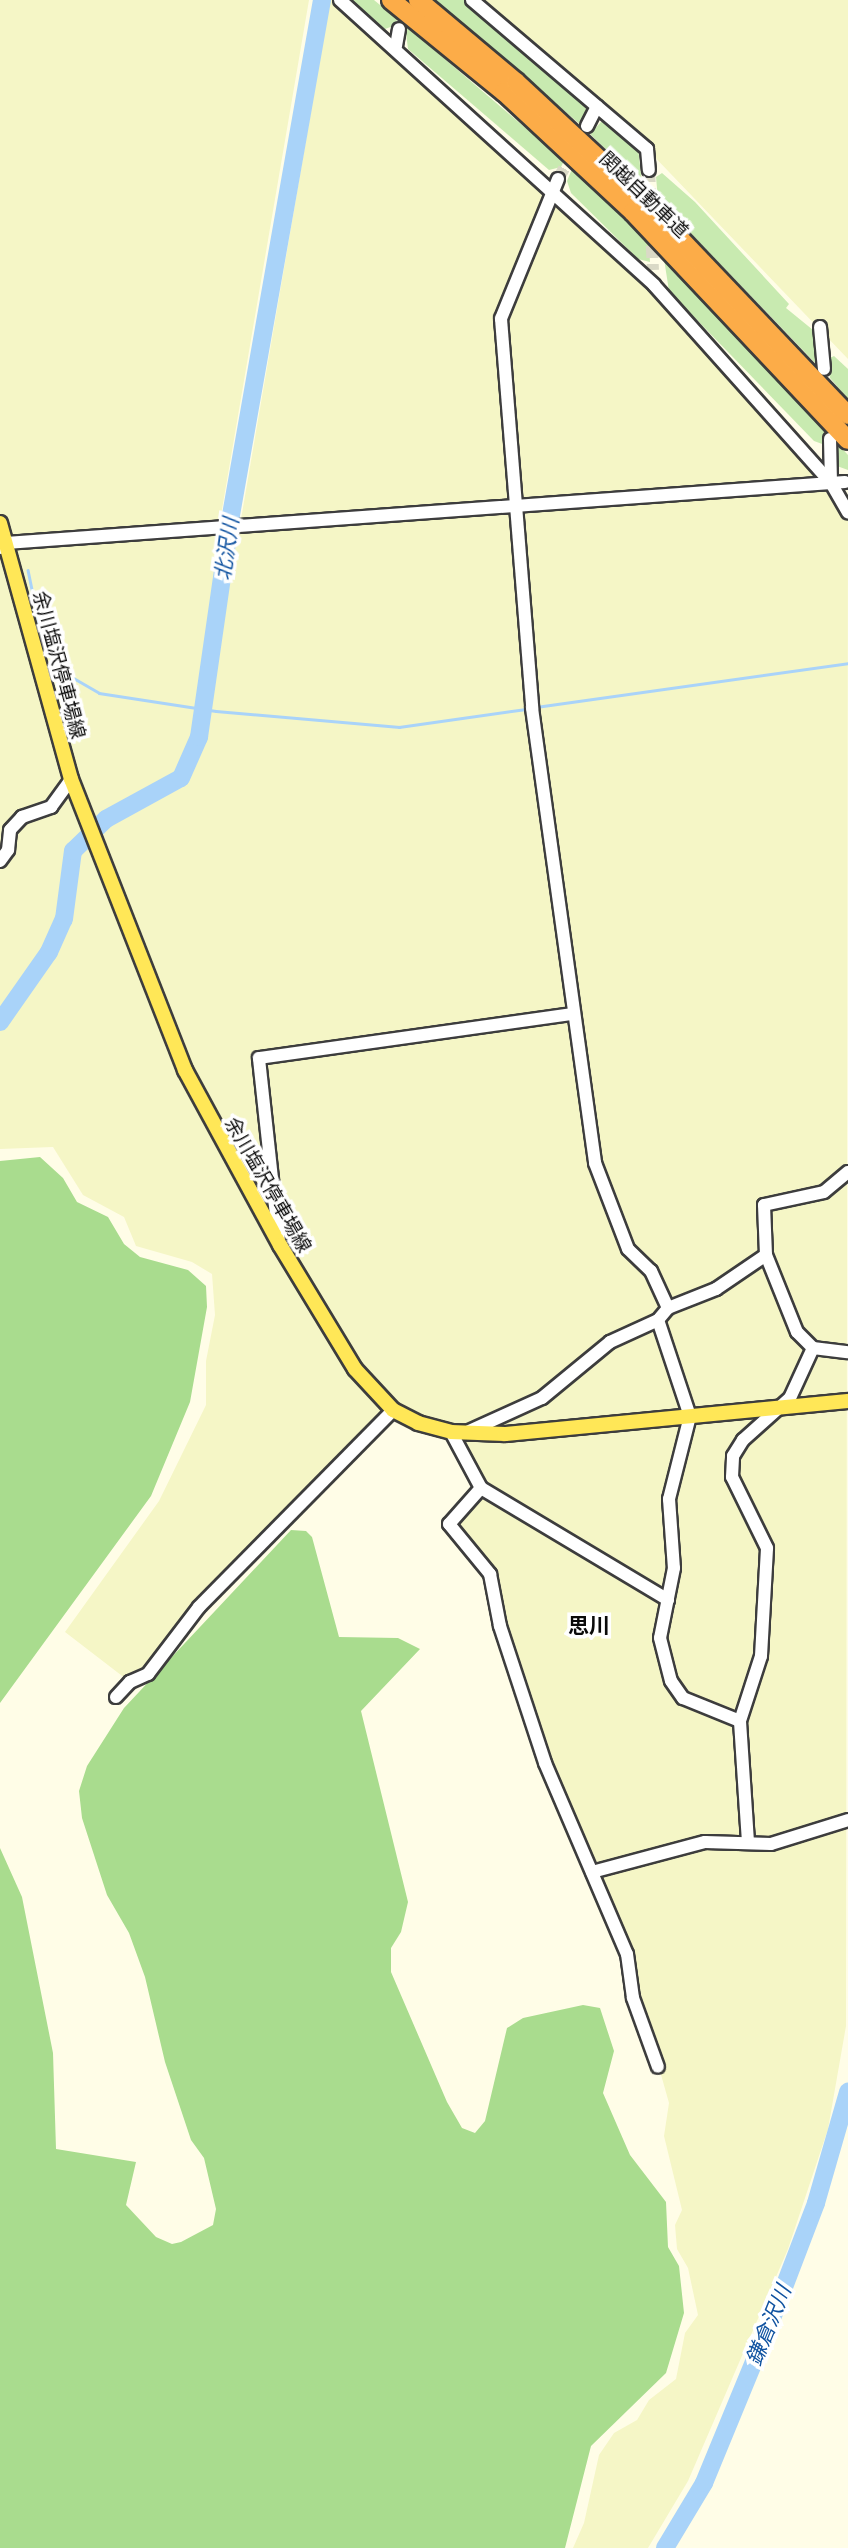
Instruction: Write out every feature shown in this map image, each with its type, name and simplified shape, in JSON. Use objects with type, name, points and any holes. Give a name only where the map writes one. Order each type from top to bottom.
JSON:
[{"type":"highway","name":"関越自動車道","points":[[391,0],[504,93],[633,212],[839,440]]},
{"type":"highway","name":"関越自動車道","points":[[418,0],[516,82],[635,192],[848,415]]},
{"type":"main road","name":"余川塩沢停車場線","points":[[0,523],[3,545],[71,779],[200,1104],[280,1245],[355,1368],[393,1410],[418,1423],[458,1433],[505,1434],[848,1401]]},
{"type":"street","points":[[340,0],[555,185],[654,285],[831,483],[848,513]]},
{"type":"street","points":[[472,0],[647,149],[649,170]]},
{"type":"street","points":[[396,46],[399,29]]},
{"type":"street","points":[[587,126],[597,106]]},
{"type":"street","points":[[555,185],[501,319],[532,708],[595,1163],[628,1249],[651,1271],[668,1308]]},
{"type":"street","points":[[653,270],[654,285]]},
{"type":"street","points":[[820,327],[824,369]]},
{"type":"street","points":[[831,483],[839,440]]},
{"type":"street","points":[[3,545],[845,482]]},
{"type":"street","points":[[3,851],[10,830],[22,817],[51,807],[71,779]]},
{"type":"street","points":[[280,1245],[259,1058],[574,1014]]},
{"type":"street","points":[[848,1172],[824,1192],[764,1205],[766,1255],[797,1332],[813,1348],[848,1352]]},
{"type":"street","points":[[668,1600],[481,1488],[458,1433],[542,1398],[610,1342],[658,1320],[668,1308],[716,1289],[766,1255]]},
{"type":"street","points":[[658,1320],[690,1416],[669,1499],[674,1568],[660,1638],[671,1681],[683,1698],[740,1721]]},
{"type":"street","points":[[748,1842],[740,1721],[761,1656],[767,1548],[732,1477],[733,1457],[743,1440],[790,1398],[813,1348]]},
{"type":"street","points":[[116,1697],[130,1682],[148,1674],[199,1606],[393,1410]]},
{"type":"street","points":[[481,1488],[449,1524],[490,1574],[500,1626],[545,1763],[627,1954],[633,1998],[658,2067]]},
{"type":"street","points":[[592,1872],[705,1842],[771,1844],[846,1820]]},
{"type":"green space","points":[[0,0],[309,0],[219,527],[240,525],[330,0],[340,0],[654,285],[848,513],[846,2026],[828,2129],[788,2249],[688,2481],[648,2548],[573,2548],[584,2523],[599,2455],[614,2433],[637,2420],[649,2400],[676,2379],[685,2333],[698,2315],[688,2268],[677,2249],[675,2225],[682,2210],[664,2136],[669,2103],[627,1954],[545,1763],[490,1574],[449,1524],[481,1488],[451,1433],[393,1410],[239,1570],[148,1674],[130,1682],[65,1632],[159,1501],[206,1405],[206,1361],[215,1315],[212,1274],[192,1262],[136,1246],[124,1217],[83,1195],[53,1147],[0,1149]]},
{"type":"green space","points":[[349,0],[374,0],[397,19],[396,25],[385,29]]},
{"type":"green space","points":[[434,0],[467,0],[589,107],[582,126]]},
{"type":"green space","points":[[472,0],[848,0],[848,359],[647,149]]},
{"type":"green space","points":[[405,25],[564,161],[561,167],[549,170],[408,49]]},
{"type":"green space","points":[[609,121],[638,147],[642,184],[590,134],[601,122]]},
{"type":"green space","points":[[572,169],[649,243],[650,262],[638,259],[571,193],[567,181]]},
{"type":"green space","points":[[662,173],[695,202],[789,304],[786,308],[813,330],[817,365],[658,199],[656,177]]},
{"type":"green space","points":[[664,259],[825,430],[825,445],[814,441],[669,291]]},
{"type":"green space","points":[[834,356],[848,369],[848,399],[830,378],[828,359]]},
{"type":"green space","points":[[835,441],[848,455],[848,470],[837,466]]},
{"type":"green space","points":[[40,1157],[63,1178],[77,1202],[108,1217],[124,1244],[140,1257],[188,1270],[206,1286],[207,1307],[190,1402],[151,1496],[0,1703],[0,1161]]},
{"type":"green space","points":[[291,1530],[306,1531],[312,1537],[339,1637],[398,1638],[420,1649],[361,1711],[408,1902],[401,1932],[391,1948],[391,1972],[447,2102],[462,2128],[475,2133],[485,2121],[507,2028],[523,2018],[583,2005],[600,2008],[614,2051],[603,2093],[630,2155],[666,2202],[668,2247],[679,2266],[684,2313],[666,2373],[591,2446],[565,2548],[0,2548],[0,1848],[22,1897],[53,2053],[56,2149],[136,2162],[126,2205],[156,2237],[172,2244],[181,2242],[213,2225],[216,2209],[204,2158],[191,2140],[165,2062],[145,1977],[129,1933],[107,1895],[82,1818],[79,1791],[87,1766],[124,1708]]},
{"type":"waterway","name":"北沢川","points":[[0,1022],[49,952],[64,919],[73,851],[106,819],[181,778],[199,737],[231,515],[322,0]]},
{"type":"waterway","points":[[28,570],[42,638],[65,673],[99,693],[216,711],[399,727],[526,709]]},
{"type":"waterway","points":[[536,707],[848,663]]},
{"type":"waterway","name":"鎌倉沢川","points":[[665,2548],[704,2483],[776,2308],[816,2203],[848,2092]]},
{"type":"tunnel","points":[[558,179],[575,149]]},
{"type":"tunnel","points":[[649,170],[651,210]]},
{"type":"tunnel","points":[[651,228],[653,270]]},
{"type":"district","name":"思川","points":[[589,1625]]}]
